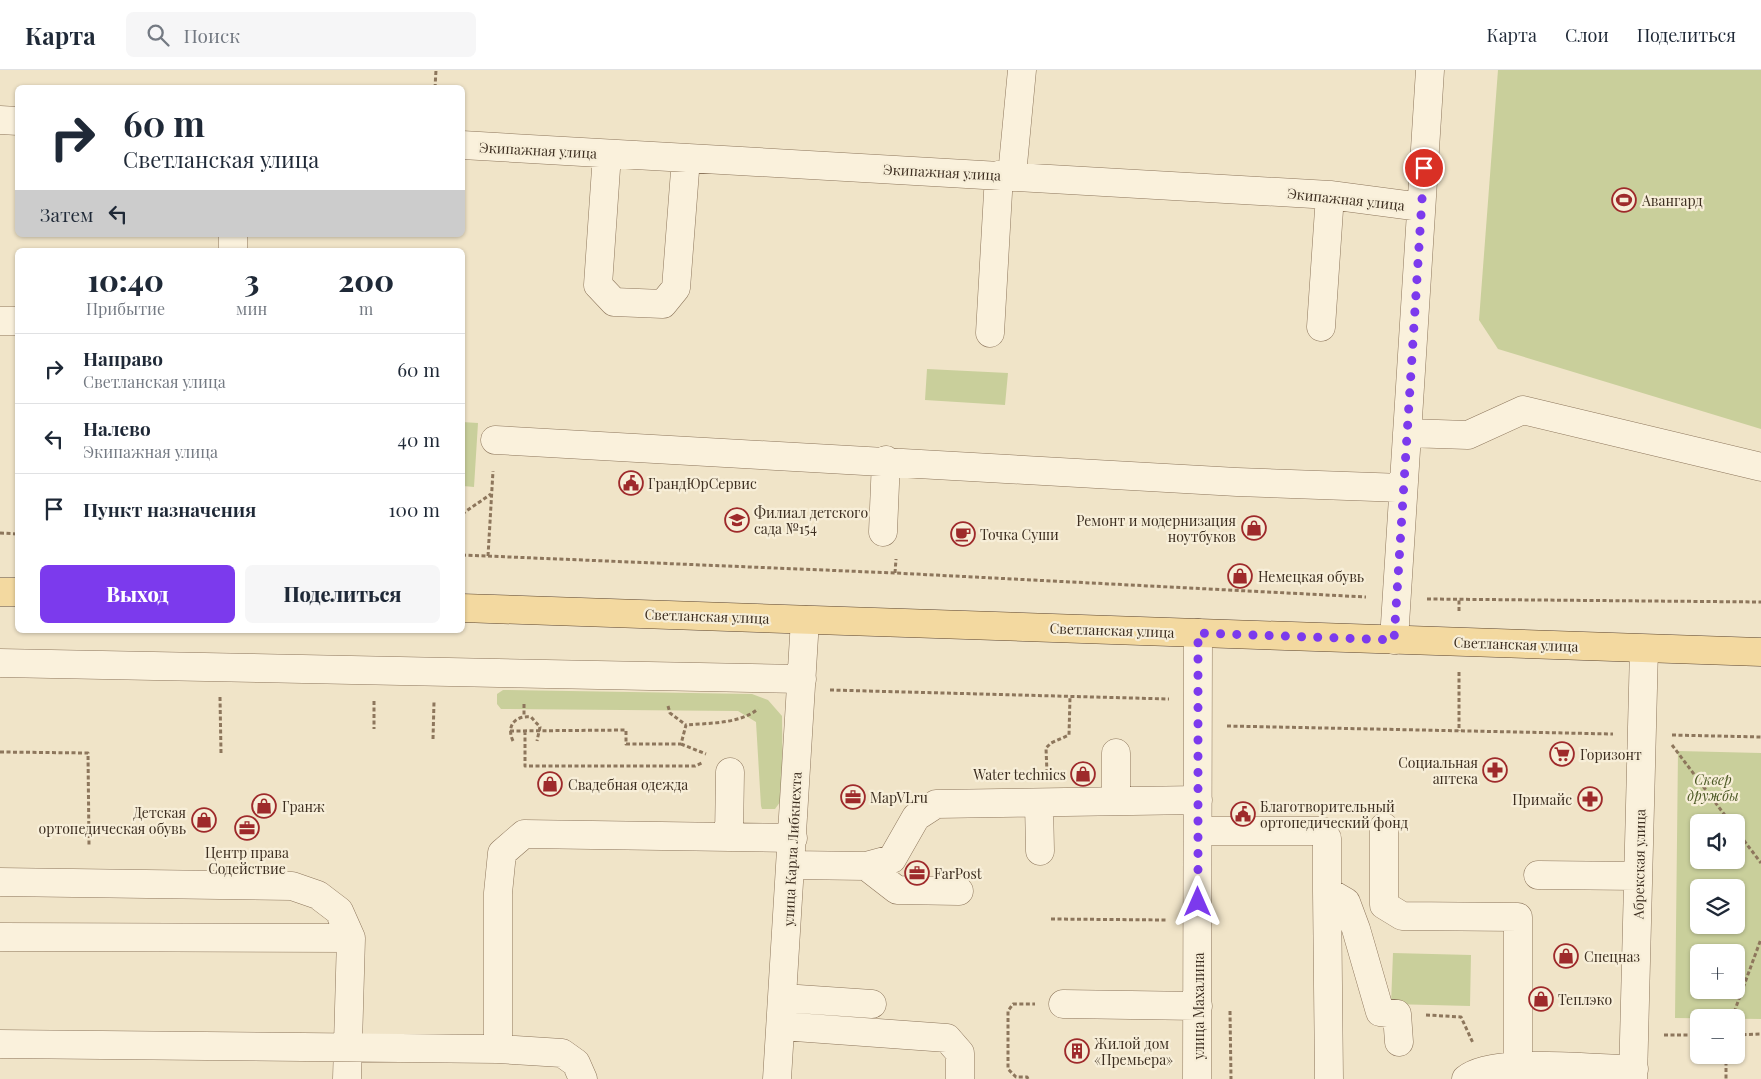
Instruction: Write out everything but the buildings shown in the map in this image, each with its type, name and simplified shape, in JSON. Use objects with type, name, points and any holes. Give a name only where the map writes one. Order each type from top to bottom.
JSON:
[{"type":"main road","points":[[0,592],[15,592]]},
{"type":"main road","name":"Светланская улица","points":[[465,608],[1761,652]]},
{"type":"street","points":[[990,333],[1005,175],[1022,70]]},
{"type":"street","name":"Экипажная улица","points":[[1394,640],[1430,70]]},
{"type":"street","points":[[0,120],[15,121]]},
{"type":"street","name":"Экипажная улица","points":[[465,145],[1330,195],[1421,207]]},
{"type":"street","points":[[607,154],[598,285],[614,302],[663,304],[676,288],[686,158]]},
{"type":"street","points":[[1321,327],[1330,195]]},
{"type":"street","points":[[0,321],[15,321]]},
{"type":"street","points":[[1407,433],[1468,435],[1523,410],[1761,467]]},
{"type":"street","points":[[495,440],[886,460],[1237,482],[1403,488]]},
{"type":"street","points":[[883,532],[886,460]]},
{"type":"street","name":"улица Карла Либкнехта","points":[[777,1079],[792,838],[812,685],[805,620]]},
{"type":"street","name":"улица Махалина","points":[[1198,633],[1198,1079]]},
{"type":"street","name":"Абрекская улица","points":[[1633,1074],[1638,876],[1653,734],[1644,648]]},
{"type":"street","points":[[0,663],[812,685]]},
{"type":"street","points":[[1116,753],[1116,801]]},
{"type":"street","points":[[729,837],[730,772]]},
{"type":"street","points":[[791,865],[866,866],[892,860],[916,817],[936,804],[1198,800]]},
{"type":"street","points":[[1040,852],[1043,803]]},
{"type":"street","points":[[1384,827],[1384,905],[1402,916],[1518,912],[1511,1067]]},
{"type":"street","points":[[1198,831],[1322,831],[1327,838],[1330,1079]]},
{"type":"street","points":[[498,1048],[498,893],[502,853],[524,834],[792,838]]},
{"type":"street","points":[[866,866],[897,890],[959,891]]},
{"type":"street","points":[[1538,875],[1638,876]]},
{"type":"street","points":[[0,882],[292,886],[318,895],[340,911],[351,938],[347,1079]]},
{"type":"street","points":[[1327,891],[1346,902],[1356,929],[1380,1012],[1397,1014],[1399,1042]]},
{"type":"street","points":[[0,937],[351,938]]},
{"type":"street","points":[[783,998],[872,1004]]},
{"type":"street","points":[[1063,1004],[1198,1006]]},
{"type":"street","points":[[781,1026],[948,1038],[960,1053],[960,1079]]},
{"type":"street","points":[[0,1044],[498,1048],[562,1053],[576,1063],[583,1079]]},
{"type":"street","points":[[1466,1079],[1494,1068],[1511,1067],[1633,1074]]},
{"type":"path","points":[[436,70],[436,85]]},
{"type":"path","points":[[465,512],[492,494],[488,556]]},
{"type":"path","points":[[0,533],[15,534]]},
{"type":"path","points":[[465,555],[895,573],[1396,598],[1761,602]]},
{"type":"path","points":[[812,685],[1070,697],[1198,713],[1653,734],[1761,737]]},
{"type":"path","points":[[220,693],[221,754]]},
{"type":"path","points":[[374,694],[374,729]]},
{"type":"path","points":[[433,738],[435,694]]},
{"type":"path","points":[[1043,803],[1046,748],[1051,743],[1069,735],[1070,697]]},
{"type":"path","points":[[670,714],[686,725],[719,722],[752,714],[765,703]]},
{"type":"path","points":[[513,741],[510,731],[513,722],[524,716],[536,722],[540,731],[537,741]]},
{"type":"path","points":[[510,731],[626,730],[626,744],[681,744],[686,725]]},
{"type":"path","points":[[525,731],[525,766],[695,766]]},
{"type":"path","points":[[1653,734],[1723,814]]},
{"type":"path","points":[[0,752],[88,754],[89,844]]},
{"type":"path","points":[[1745,842],[1761,863]]},
{"type":"path","points":[[1051,919],[1198,920]]},
{"type":"path","points":[[1735,1009],[1761,939]]},
{"type":"path","points":[[1025,1004],[1013,1004],[1008,1011],[1008,1069],[1016,1077],[1027,1077],[1028,1079]]},
{"type":"path","points":[[1397,1014],[1461,1017],[1478,1052],[1511,1067]]},
{"type":"path","points":[[1664,1025],[1664,1044]]},
{"type":"path","points":[[1745,1035],[1761,1034]]},
{"type":"path","points":[[1664,1035],[1690,1035]]},
{"type":"path","points":[[1726,1064],[1726,1079]]},
{"type":"green space","name":"Авангард","points":[[1498,70],[1761,70],[1761,429],[1498,349],[1479,320]]},
{"type":"green space","points":[[927,369],[1008,373],[1005,405],[925,400]]},
{"type":"green space","points":[[465,422],[478,423],[474,487],[465,486]]},
{"type":"green space","points":[[503,690],[752,694],[768,700],[782,716],[783,798],[775,809],[762,809],[756,722],[738,711],[501,709],[497,704],[497,694]]},
{"type":"green space","name":"Сквер дружбы","points":[[1678,751],[1761,753],[1761,1019],[1745,1019],[1745,1009],[1690,1009],[1690,1018],[1675,1018]]},
{"type":"green space","points":[[1393,953],[1471,955],[1470,1006],[1391,1004]]},
{"type":"place","name":"Авангард","points":[[1624,200]]},
{"type":"place","name":"ГрандЮрСервис","points":[[631,483]]},
{"type":"place","name":"Филиал детского сада №154","points":[[737,520]]},
{"type":"place","name":"Ремонт и модернизация ноутбуков","points":[[1254,528]]},
{"type":"place","name":"Точка Суши","points":[[963,534]]},
{"type":"place","name":"Немецкая обувь","points":[[1240,576]]},
{"type":"place","name":"Горизонт","points":[[1562,754]]},
{"type":"place","name":"Социальная аптека","points":[[1495,770]]},
{"type":"place","name":"Water technics","points":[[1083,774]]},
{"type":"place","name":"Свадебная одежда","points":[[550,784]]},
{"type":"place","name":"MapVLru","points":[[853,797]]},
{"type":"place","name":"Примайс","points":[[1590,799]]},
{"type":"place","name":"Гранж","points":[[264,806]]},
{"type":"place","name":"Благотворительный ортопедический фонд","points":[[1243,814]]},
{"type":"place","name":"Детская ортопедическая обувь","points":[[204,820]]},
{"type":"place","name":"Центр права Содействие","points":[[247,828]]},
{"type":"place","name":"FarPost","points":[[917,873]]},
{"type":"place","name":"Спецназ","points":[[1566,956]]},
{"type":"place","name":"Теплэко","points":[[1541,999]]},
{"type":"place","name":"Жилой дом «Премьера»","points":[[1077,1051]]},
{"type":"route","points":[[1198,902],[1198,633],[1394,640],[1424,168]]}]
